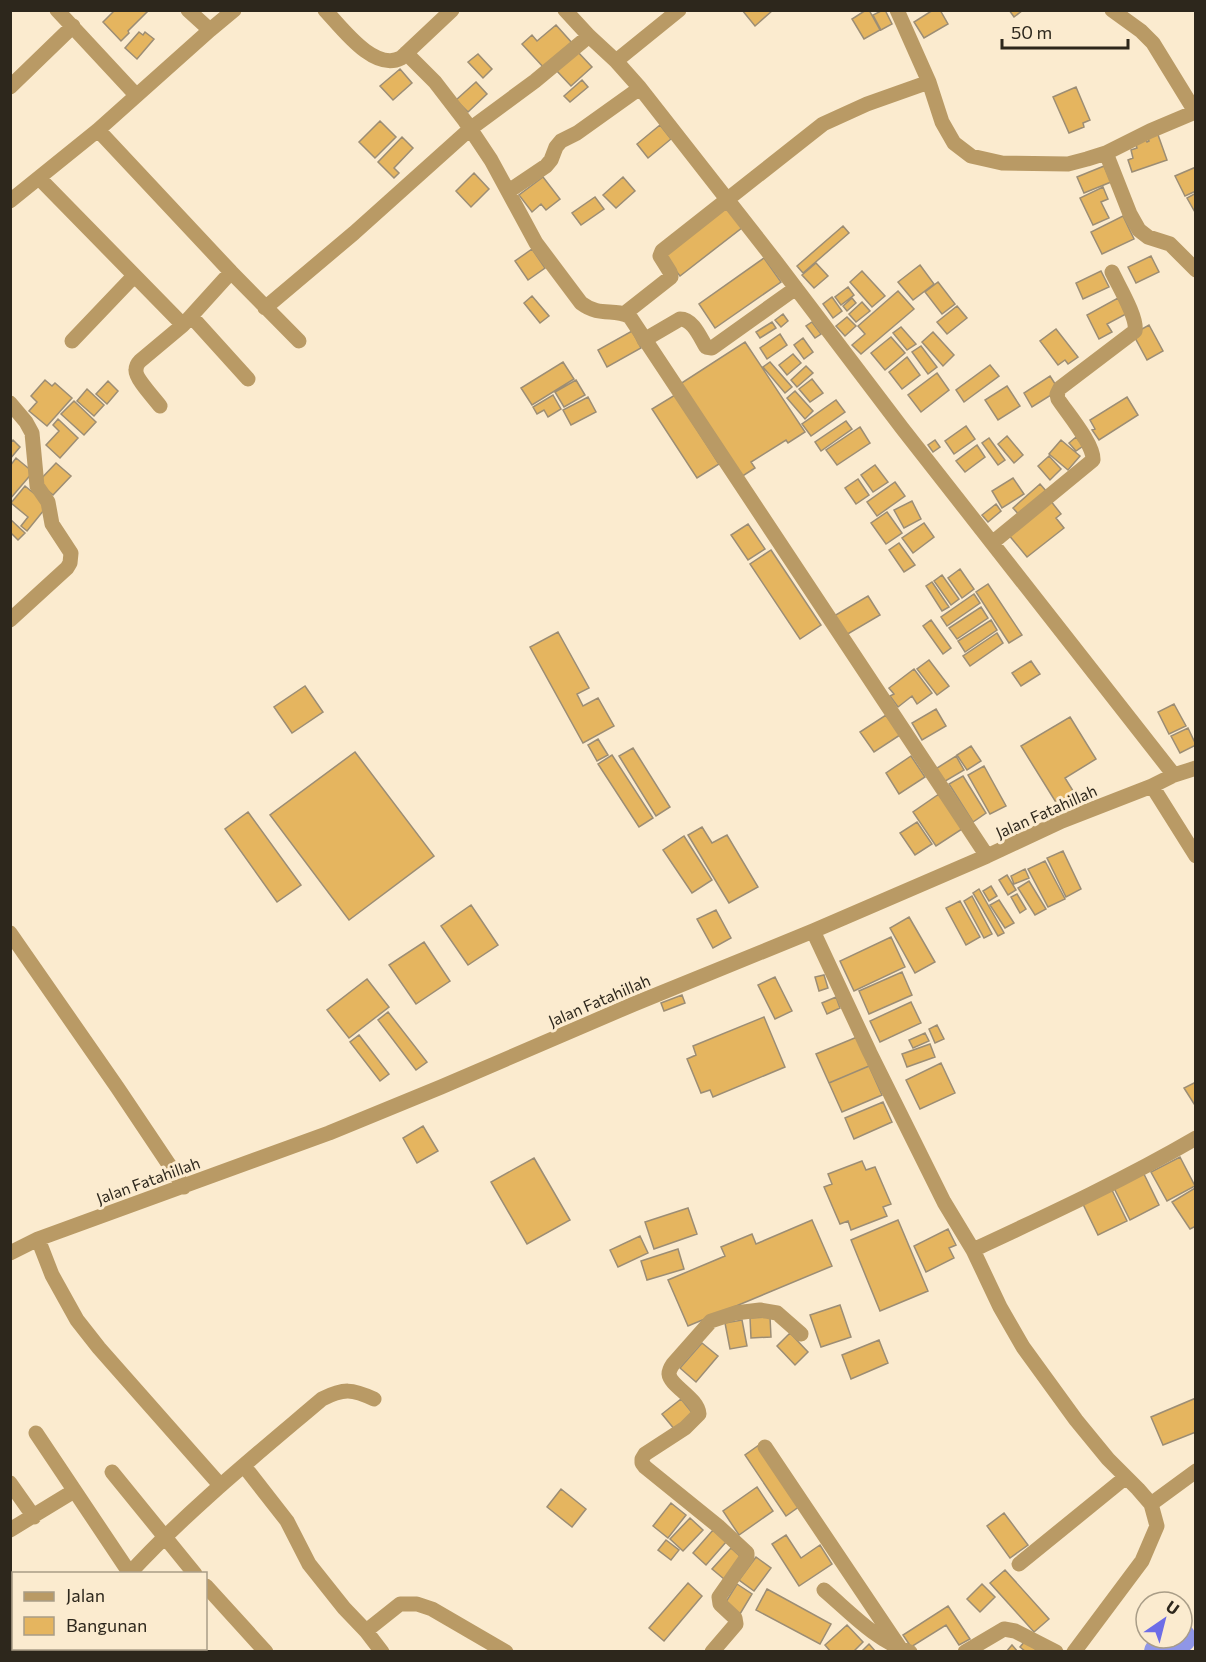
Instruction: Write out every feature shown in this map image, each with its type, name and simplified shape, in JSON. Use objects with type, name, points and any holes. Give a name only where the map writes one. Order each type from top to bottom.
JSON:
[{"type":"street","points":[[57,10],[136,95]]},
{"type":"street","points":[[188,10],[210,30]]},
{"type":"street","points":[[10,201],[98,130],[234,10]]},
{"type":"street","points":[[325,10],[367,54],[386,61],[397,60],[452,10]]},
{"type":"street","points":[[565,10],[640,88],[1174,775]]},
{"type":"street","points":[[616,61],[679,10]]},
{"type":"street","points":[[904,13],[942,122],[954,143],[971,156],[1002,163],[1068,164],[1106,153],[1195,112],[1153,43],[1141,31],[1112,10]]},
{"type":"street","points":[[10,87],[73,26]]},
{"type":"street","points":[[265,308],[471,129],[535,81],[589,36]]},
{"type":"street","points":[[406,53],[435,82],[471,129],[509,191],[536,243],[580,303],[600,313],[624,314],[630,317],[987,856]]},
{"type":"street","points":[[624,314],[671,277],[660,256],[662,251],[822,124],[867,104],[929,82]]},
{"type":"street","points":[[509,191],[546,166],[561,141],[577,133],[640,88]]},
{"type":"street","points":[[98,130],[298,341]]},
{"type":"street","points":[[1106,153],[1130,214],[1139,230],[1148,237],[1170,244],[1196,270]]},
{"type":"street","points":[[39,178],[134,276],[187,321],[248,379]]},
{"type":"street","points":[[160,406],[137,376],[136,366],[187,321],[231,272]]},
{"type":"street","points":[[992,543],[1092,460],[1093,454],[1088,444],[1058,399],[1057,393],[1060,388],[1135,331],[1133,317],[1112,272]]},
{"type":"street","points":[[72,341],[134,276]]},
{"type":"street","points":[[644,340],[684,318],[690,321],[706,347],[712,348],[796,288]]},
{"type":"street","points":[[10,403],[32,433],[37,486],[48,502],[52,524],[71,558],[67,568],[10,620]]},
{"type":"street","name":"Jalan Fatahillah","points":[[10,1253],[38,1239],[339,1129],[634,1004],[813,932],[1062,821],[1196,768]]},
{"type":"street","points":[[1152,786],[1196,856]]},
{"type":"street","points":[[813,932],[944,1202],[973,1250],[1000,1307],[1023,1347],[1076,1420],[1108,1459],[1151,1504],[1157,1526],[1142,1561],[1074,1652]]},
{"type":"street","points":[[10,933],[117,1086],[184,1187]]},
{"type":"street","points":[[973,1250],[1069,1205],[1196,1138]]},
{"type":"street","points":[[38,1239],[52,1275],[77,1320],[220,1485]]},
{"type":"street","points":[[712,1652],[736,1624],[735,1618],[720,1604],[719,1598],[747,1557],[747,1553],[718,1526],[645,1467],[642,1458],[685,1428],[699,1414],[698,1407],[670,1378],[670,1370],[711,1321],[735,1313],[769,1310],[777,1313],[801,1334]]},
{"type":"street","points":[[130,1572],[220,1485],[322,1399],[336,1392],[357,1391],[374,1399]]},
{"type":"street","points":[[36,1433],[128,1572]]},
{"type":"street","points":[[765,1447],[905,1650]]},
{"type":"street","points":[[244,1466],[287,1521],[309,1563],[382,1652]]},
{"type":"street","points":[[112,1472],[193,1572]]},
{"type":"street","points":[[1151,1504],[1196,1472]]},
{"type":"street","points":[[1019,1564],[1126,1477]]},
{"type":"street","points":[[10,1483],[34,1517]]},
{"type":"street","points":[[10,1530],[75,1491]]},
{"type":"street","points":[[207,1587],[266,1652]]},
{"type":"street","points":[[824,1590],[879,1637],[905,1650]]},
{"type":"street","points":[[366,1631],[400,1604],[417,1604],[432,1609],[506,1652]]},
{"type":"street","points":[[965,1652],[1004,1629],[1015,1631],[1056,1652]]},
{"type":"building","points":[[115,10],[149,10],[121,41],[103,22]]},
{"type":"building","points":[[742,10],[773,10],[755,26]]},
{"type":"building","points":[[869,10],[880,30],[864,39],[852,19]]},
{"type":"building","points":[[883,10],[892,24],[881,30],[873,15]]},
{"type":"building","points":[[933,10],[940,10],[948,24],[924,38],[914,22]]},
{"type":"building","points":[[1009,10],[1023,10],[1014,17]]},
{"type":"building","points":[[556,25],[573,44],[545,69],[522,44],[532,35],[537,41]]},
{"type":"building","points":[[139,32],[143,35],[145,32],[154,39],[137,59],[125,48]]},
{"type":"building","points":[[577,51],[592,67],[571,86],[556,70]]},
{"type":"building","points":[[478,54],[492,69],[483,78],[468,62]]},
{"type":"building","points":[[400,69],[412,83],[393,100],[380,86]]},
{"type":"building","points":[[582,80],[588,87],[570,102],[564,96]]},
{"type":"building","points":[[476,82],[487,94],[468,112],[456,100]]},
{"type":"building","points":[[1076,87],[1090,120],[1083,123],[1084,127],[1069,133],[1053,97]]},
{"type":"building","points":[[380,121],[396,137],[375,158],[359,142]]},
{"type":"building","points":[[660,125],[671,139],[648,158],[637,144]]},
{"type":"building","points":[[1157,132],[1167,160],[1132,172],[1128,160],[1133,158],[1131,150],[1137,148],[1135,141],[1145,137],[1147,142],[1149,141],[1147,135]]},
{"type":"building","points":[[402,137],[413,148],[394,168],[399,173],[394,178],[378,162]]},
{"type":"building","points":[[1104,166],[1111,182],[1084,193],[1077,177]]},
{"type":"building","points":[[1196,167],[1196,191],[1185,196],[1175,176]]},
{"type":"building","points":[[474,173],[489,189],[471,207],[456,191]]},
{"type":"building","points":[[543,177],[560,199],[546,210],[541,204],[532,212],[519,195]]},
{"type":"building","points":[[623,177],[635,191],[616,208],[603,195]]},
{"type":"building","points":[[1103,187],[1108,199],[1101,202],[1109,218],[1093,225],[1080,198]]},
{"type":"building","points":[[1196,193],[1196,214],[1187,198]]},
{"type":"building","points":[[595,197],[604,209],[581,225],[572,213]]},
{"type":"building","points":[[726,204],[743,227],[680,276],[662,253]]},
{"type":"building","points":[[1123,216],[1134,239],[1102,254],[1091,232]]},
{"type":"building","points":[[843,226],[849,233],[803,273],[797,266]]},
{"type":"building","points":[[532,249],[545,268],[528,280],[515,261]]},
{"type":"building","points":[[1151,256],[1159,272],[1136,283],[1128,267]]},
{"type":"building","points":[[764,258],[781,282],[715,328],[699,304]]},
{"type":"building","points":[[816,263],[828,276],[814,288],[802,275]]},
{"type":"building","points":[[920,265],[934,284],[913,300],[898,282]]},
{"type":"building","points":[[862,271],[885,296],[872,307],[850,282]]},
{"type":"building","points":[[1101,271],[1109,287],[1083,299],[1076,283]]},
{"type":"building","points":[[938,282],[955,304],[942,314],[925,292]]},
{"type":"building","points":[[848,287],[854,295],[841,305],[835,297]]},
{"type":"building","points":[[898,291],[914,309],[861,354],[852,345],[865,334],[858,326]]},
{"type":"building","points":[[532,296],[549,316],[540,323],[524,303]]},
{"type":"building","points":[[832,297],[842,311],[833,318],[823,304]]},
{"type":"building","points":[[852,298],[856,303],[847,311],[843,306]]},
{"type":"building","points":[[1118,298],[1126,314],[1107,324],[1112,332],[1099,339],[1087,315]]},
{"type":"building","points":[[862,302],[870,311],[856,322],[849,314]]},
{"type":"building","points":[[957,306],[967,318],[947,334],[937,322]]},
{"type":"building","points":[[783,314],[788,321],[781,327],[775,320]]},
{"type":"building","points":[[847,317],[856,326],[845,336],[836,326]]},
{"type":"building","points":[[772,322],[776,328],[760,338],[756,332]]},
{"type":"building","points":[[812,322],[821,334],[815,338],[806,326]]},
{"type":"building","points":[[1149,325],[1163,351],[1147,360],[1133,334]]},
{"type":"building","points":[[901,327],[916,344],[907,350],[893,333]]},
{"type":"building","points":[[1056,329],[1078,357],[1068,364],[1065,360],[1058,365],[1040,341]]},
{"type":"building","points":[[632,331],[641,348],[607,367],[598,350]]},
{"type":"building","points":[[933,332],[954,355],[943,366],[922,342]]},
{"type":"building","points":[[780,334],[787,345],[767,359],[760,348]]},
{"type":"building","points":[[891,337],[905,353],[885,370],[871,353]]},
{"type":"building","points":[[803,338],[813,352],[804,359],[794,345]]},
{"type":"building","points":[[745,342],[805,432],[788,443],[786,440],[751,462],[755,468],[738,479],[677,386]]},
{"type":"building","points":[[921,346],[937,367],[928,374],[912,352]]},
{"type":"building","points":[[793,354],[801,363],[787,375],[779,365]]},
{"type":"building","points":[[907,357],[920,375],[902,389],[889,372]]},
{"type":"building","points":[[563,362],[574,379],[532,405],[521,388]]},
{"type":"building","points":[[770,362],[792,387],[785,393],[763,367]]},
{"type":"building","points":[[990,365],[999,376],[964,402],[956,390]]},
{"type":"building","points":[[806,366],[813,373],[797,387],[791,380]]},
{"type":"building","points":[[937,373],[949,390],[921,412],[908,395]]},
{"type":"building","points":[[1050,376],[1059,390],[1032,407],[1024,393]]},
{"type":"building","points":[[812,379],[823,393],[810,402],[799,389]]},
{"type":"building","points":[[45,380],[52,386],[55,383],[72,398],[47,426],[29,411],[37,402],[31,396]]},
{"type":"building","points":[[576,380],[585,395],[564,407],[555,392]]},
{"type":"building","points":[[108,381],[118,391],[107,404],[96,394]]},
{"type":"building","points":[[1007,386],[1020,406],[998,420],[985,400]]},
{"type":"building","points":[[87,389],[104,405],[94,416],[77,401]]},
{"type":"building","points":[[795,391],[813,411],[805,419],[787,398]]},
{"type":"building","points":[[553,395],[561,409],[548,417],[544,410],[537,414],[533,407]]},
{"type":"building","points":[[675,395],[719,464],[697,478],[652,409]]},
{"type":"building","points":[[588,397],[596,412],[571,425],[563,410]]},
{"type":"building","points":[[1127,397],[1138,415],[1099,440],[1092,430],[1095,429],[1090,420]]},
{"type":"building","points":[[836,400],[845,412],[811,436],[802,424]]},
{"type":"building","points":[[74,401],[96,422],[84,435],[61,414]]},
{"type":"building","points":[[58,419],[78,438],[60,458],[46,445],[59,431],[53,425]]},
{"type":"building","points":[[846,421],[852,429],[821,451],[815,442]]},
{"type":"building","points":[[966,426],[975,439],[954,454],[945,441]]},
{"type":"building","points":[[860,427],[870,443],[837,465],[826,450]]},
{"type":"building","points":[[1007,436],[1023,455],[1014,463],[998,444]]},
{"type":"building","points":[[1076,437],[1083,446],[1076,451],[1069,443]]},
{"type":"building","points":[[989,438],[1005,460],[998,465],[982,443]]},
{"type":"building","points":[[13,440],[20,447],[10,459],[10,443]]},
{"type":"building","points":[[935,440],[940,447],[933,452],[928,445]]},
{"type":"building","points":[[1061,440],[1080,456],[1068,470],[1049,454]]},
{"type":"building","points":[[977,445],[985,457],[965,472],[956,461]]},
{"type":"building","points":[[1049,456],[1061,469],[1050,480],[1038,466]]},
{"type":"building","points":[[16,458],[33,472],[10,499],[10,466]]},
{"type":"building","points":[[56,463],[71,476],[53,495],[38,482]]},
{"type":"building","points":[[875,465],[888,482],[873,492],[861,475]]},
{"type":"building","points":[[1013,478],[1024,494],[1002,508],[992,491]]},
{"type":"building","points":[[858,479],[869,495],[856,504],[845,488]]},
{"type":"building","points":[[895,482],[905,496],[877,516],[867,502]]},
{"type":"building","points":[[1040,484],[1047,492],[1021,517],[1013,508]]},
{"type":"building","points":[[25,486],[48,505],[27,531],[21,526],[28,517],[11,503]]},
{"type":"building","points":[[1050,500],[1061,514],[1056,518],[1064,528],[1027,557],[1008,534]]},
{"type":"building","points":[[912,501],[921,519],[904,528],[894,510]]},
{"type":"building","points":[[996,504],[1001,511],[988,522],[982,515]]},
{"type":"building","points":[[887,512],[902,533],[886,544],[871,523]]},
{"type":"building","points":[[10,519],[25,533],[18,540],[10,532]]},
{"type":"building","points":[[924,523],[934,537],[913,553],[902,538]]},
{"type":"building","points":[[748,524],[765,549],[748,560],[731,535]]},
{"type":"building","points":[[899,543],[915,565],[904,572],[889,550]]},
{"type":"building","points":[[771,550],[821,625],[800,639],[750,564]]},
{"type":"building","points":[[960,569],[974,589],[962,598],[948,578]]},
{"type":"building","points":[[942,575],[959,599],[951,605],[934,581]]},
{"type":"building","points":[[932,582],[949,607],[942,611],[926,586]]},
{"type":"building","points":[[988,584],[1022,635],[1009,643],[976,592]]},
{"type":"building","points":[[974,594],[980,603],[947,626],[941,617]]},
{"type":"building","points":[[868,596],[880,615],[846,635],[834,616]]},
{"type":"building","points":[[981,607],[988,618],[957,639],[949,628]]},
{"type":"building","points":[[931,620],[951,648],[943,654],[923,626]]},
{"type":"building","points":[[991,620],[997,630],[965,652],[958,641]]},
{"type":"building","points":[[558,632],[589,688],[577,694],[583,706],[598,698],[614,726],[583,743],[530,647]]},
{"type":"building","points":[[997,633],[1003,643],[970,666],[963,656]]},
{"type":"building","points":[[929,660],[949,686],[937,695],[917,669]]},
{"type":"building","points":[[1031,661],[1040,674],[1021,686],[1012,673]]},
{"type":"building","points":[[914,669],[932,693],[917,704],[912,696],[898,707],[890,696],[894,694],[889,688]]},
{"type":"building","points":[[305,686],[323,712],[292,733],[274,707]]},
{"type":"building","points":[[1174,704],[1186,726],[1169,734],[1158,712]]},
{"type":"building","points":[[936,709],[946,726],[922,740],[912,723]]},
{"type":"building","points":[[886,715],[900,735],[874,752],[860,732]]},
{"type":"building","points":[[1070,717],[1096,759],[1065,778],[1075,794],[1057,804],[1021,746]]},
{"type":"building","points":[[1188,728],[1196,745],[1180,753],[1171,736]]},
{"type":"building","points":[[598,739],[608,755],[597,761],[588,745]]},
{"type":"building","points":[[971,746],[981,761],[967,770],[957,755]]},
{"type":"building","points":[[633,748],[670,807],[656,816],[619,756]]},
{"type":"building","points":[[355,752],[434,856],[349,920],[270,815]]},
{"type":"building","points":[[612,755],[653,818],[639,827],[598,764]]},
{"type":"building","points":[[911,756],[925,777],[899,794],[886,773]]},
{"type":"building","points":[[956,756],[964,770],[942,783],[934,770]]},
{"type":"building","points":[[984,766],[1006,806],[990,814],[968,775]]},
{"type":"building","points":[[963,776],[986,813],[973,822],[949,784]]},
{"type":"building","points":[[939,794],[962,829],[936,846],[913,812]]},
{"type":"building","points":[[248,812],[301,885],[277,902],[225,829]]},
{"type":"building","points":[[917,822],[932,844],[915,855],[900,833]]},
{"type":"building","points":[[702,827],[712,843],[727,835],[758,887],[729,903],[688,835]]},
{"type":"building","points":[[684,836],[712,880],[692,893],[663,850]]},
{"type":"building","points":[[1063,851],[1081,889],[1066,897],[1047,858]]},
{"type":"building","points":[[1045,861],[1065,899],[1048,907],[1028,869]]},
{"type":"building","points":[[1025,869],[1029,878],[1014,884],[1011,876]]},
{"type":"building","points":[[1007,875],[1016,890],[1008,895],[999,880]]},
{"type":"building","points":[[1029,881],[1046,909],[1035,915],[1018,888]]},
{"type":"building","points":[[991,886],[997,896],[989,901],[983,891]]},
{"type":"building","points":[[979,889],[1004,933],[998,936],[973,893]]},
{"type":"building","points":[[1017,894],[1026,909],[1020,913],[1011,897]]},
{"type":"building","points":[[972,896],[992,934],[984,938],[964,901]]},
{"type":"building","points":[[999,900],[1014,923],[1005,928],[990,905]]},
{"type":"building","points":[[960,901],[980,937],[966,945],[946,908]]},
{"type":"building","points":[[471,905],[498,945],[468,965],[441,926]]},
{"type":"building","points":[[716,910],[731,938],[713,948],[697,919]]},
{"type":"building","points":[[909,917],[935,962],[915,973],[890,928]]},
{"type":"building","points":[[891,937],[905,967],[854,991],[840,961]]},
{"type":"building","points":[[424,942],[450,981],[416,1004],[389,965]]},
{"type":"building","points":[[902,972],[912,995],[869,1014],[859,991]]},
{"type":"building","points":[[824,975],[828,988],[819,991],[815,977]]},
{"type":"building","points":[[775,977],[792,1011],[775,1019],[758,985]]},
{"type":"building","points":[[367,979],[389,1007],[349,1038],[327,1010]]},
{"type":"building","points":[[682,995],[685,1003],[664,1011],[661,1003]]},
{"type":"building","points":[[836,997],[840,1008],[827,1014],[822,1003]]},
{"type":"building","points":[[911,1002],[921,1023],[880,1042],[870,1021]]},
{"type":"building","points":[[388,1012],[427,1062],[416,1070],[378,1020]]},
{"type":"building","points":[[764,1017],[785,1067],[713,1097],[710,1090],[701,1093],[687,1059],[696,1055],[693,1046]]},
{"type":"building","points":[[937,1025],[944,1039],[935,1043],[929,1029]]},
{"type":"building","points":[[925,1033],[929,1041],[913,1048],[909,1040]]},
{"type":"building","points":[[359,1035],[389,1074],[380,1081],[350,1042]]},
{"type":"building","points":[[857,1037],[869,1066],[829,1083],[816,1054]]},
{"type":"building","points":[[930,1044],[935,1057],[907,1067],[902,1054]]},
{"type":"building","points":[[941,1063],[955,1093],[920,1109],[906,1080]]},
{"type":"building","points":[[869,1066],[882,1095],[842,1112],[829,1083]]},
{"type":"building","points":[[1196,1082],[1196,1107],[1184,1088]]},
{"type":"building","points":[[883,1102],[892,1122],[854,1139],[845,1118]]},
{"type":"building","points":[[423,1126],[438,1151],[417,1163],[403,1138]]},
{"type":"building","points":[[1180,1157],[1195,1186],[1167,1201],[1151,1172]]},
{"type":"building","points":[[534,1158],[570,1220],[527,1244],[491,1182]]},
{"type":"building","points":[[862,1161],[866,1170],[875,1167],[891,1204],[883,1207],[887,1216],[851,1230],[848,1221],[840,1224],[824,1187],[832,1184],[828,1174]]},
{"type":"building","points":[[1142,1170],[1159,1205],[1130,1220],[1112,1184]]},
{"type":"building","points":[[1110,1186],[1127,1221],[1098,1235],[1081,1200]]},
{"type":"building","points":[[1195,1188],[1196,1226],[1190,1229],[1172,1202]]},
{"type":"building","points":[[688,1208],[697,1234],[654,1249],[645,1222]]},
{"type":"building","points":[[812,1220],[832,1266],[688,1326],[668,1280],[725,1256],[721,1247],[752,1234],[756,1244]]},
{"type":"building","points":[[898,1220],[928,1291],[880,1311],[851,1240]]},
{"type":"building","points":[[948,1229],[956,1245],[949,1248],[954,1258],[926,1272],[914,1246]]},
{"type":"building","points":[[640,1236],[648,1253],[618,1267],[610,1250]]},
{"type":"building","points":[[678,1249],[684,1269],[647,1280],[641,1261]]},
{"type":"building","points":[[840,1305],[851,1337],[821,1347],[810,1315]]},
{"type":"building","points":[[770,1317],[771,1337],[751,1338],[750,1318]]},
{"type":"building","points":[[742,1320],[747,1346],[730,1349],[725,1323]]},
{"type":"building","points":[[790,1333],[808,1352],[795,1365],[777,1346]]},
{"type":"building","points":[[879,1340],[888,1363],[851,1379],[842,1355]]},
{"type":"building","points":[[702,1343],[718,1356],[696,1382],[680,1368]]},
{"type":"building","points":[[1196,1398],[1196,1432],[1163,1445],[1151,1417]]},
{"type":"building","points":[[681,1399],[694,1415],[675,1430],[662,1414]]},
{"type":"building","points":[[759,1445],[800,1506],[786,1516],[745,1455]]},
{"type":"building","points":[[757,1487],[773,1511],[739,1535],[723,1511]]},
{"type":"building","points":[[561,1489],[586,1509],[572,1527],[547,1507]]},
{"type":"building","points":[[671,1503],[686,1515],[668,1538],[653,1526]]},
{"type":"building","points":[[1004,1513],[1028,1545],[1010,1558],[987,1526]]},
{"type":"building","points":[[690,1518],[703,1530],[683,1551],[670,1539]]},
{"type":"building","points":[[713,1530],[726,1542],[706,1565],[693,1553]]},
{"type":"building","points":[[786,1535],[801,1558],[820,1545],[832,1564],[799,1586],[772,1544]]},
{"type":"building","points":[[666,1540],[679,1550],[671,1560],[658,1550]]},
{"type":"building","points":[[731,1548],[743,1559],[724,1579],[712,1569]]},
{"type":"building","points":[[756,1557],[771,1568],[754,1591],[739,1580]]},
{"type":"building","points":[[1005,1570],[1049,1619],[1034,1632],[990,1583]]},
{"type":"building","points":[[688,1583],[702,1596],[664,1641],[649,1628]]},
{"type":"building","points":[[737,1584],[752,1594],[740,1614],[724,1605]]},
{"type":"building","points":[[982,1584],[995,1597],[980,1612],[967,1599]]},
{"type":"building","points":[[767,1589],[831,1624],[820,1644],[756,1610]]},
{"type":"building","points":[[948,1606],[970,1639],[959,1645],[946,1625],[911,1647],[903,1635]]},
{"type":"building","points":[[847,1625],[863,1642],[853,1652],[831,1652],[825,1645]]},
{"type":"building","points":[[1025,1641],[1039,1652],[1026,1652],[1020,1647]]},
{"type":"building","points":[[869,1644],[876,1652],[861,1652]]},
{"type":"building","points":[[1012,1645],[1018,1652],[1006,1652]]}]
